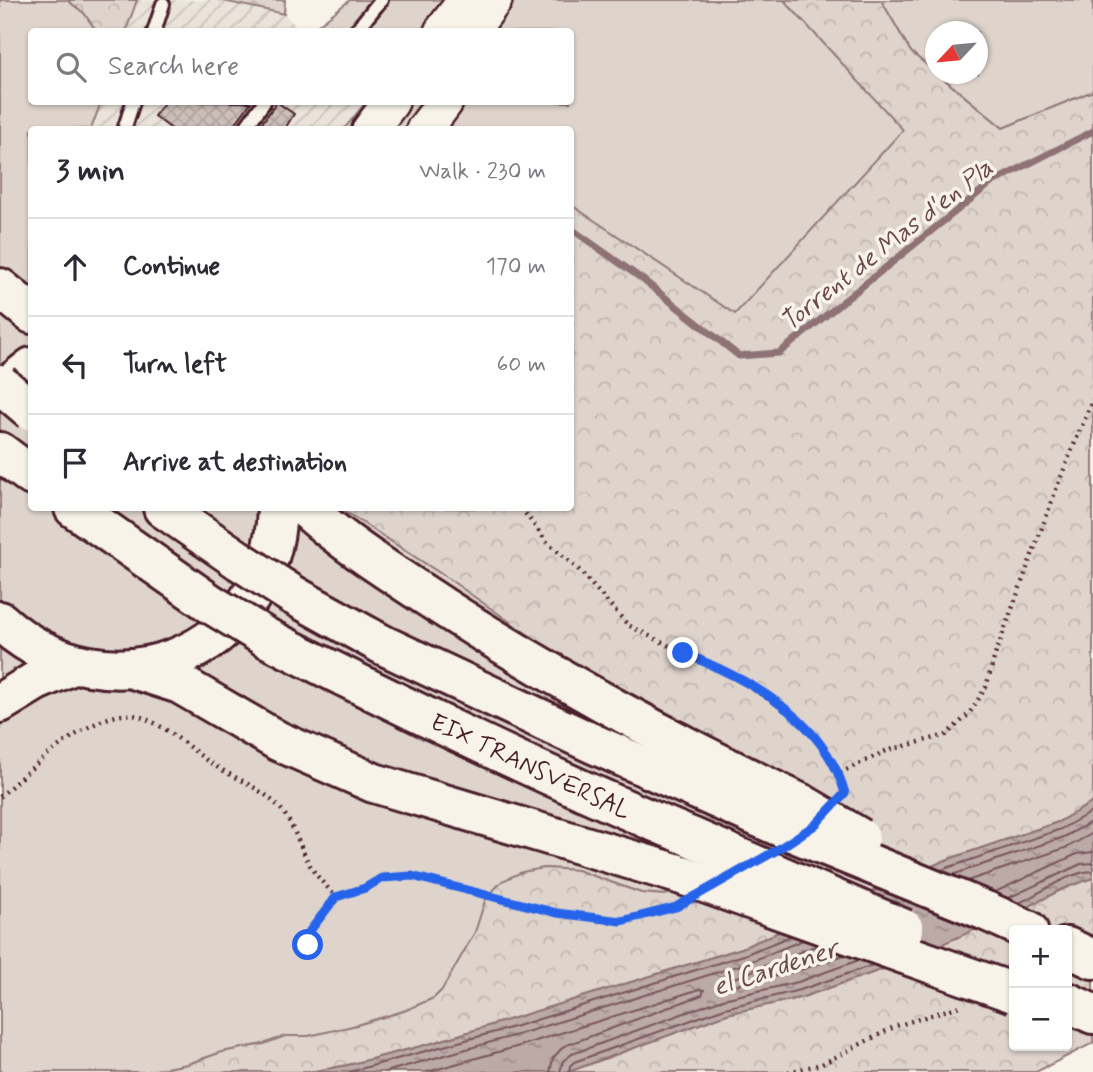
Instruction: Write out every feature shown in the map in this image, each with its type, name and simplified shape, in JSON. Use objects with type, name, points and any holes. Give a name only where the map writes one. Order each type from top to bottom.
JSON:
[{"type":"main road","points":[[445,28],[466,0]]},
{"type":"main road","points":[[473,28],[494,0]]},
{"type":"main road","points":[[499,28],[519,0]]},
{"type":"main road","points":[[372,126],[389,105]]},
{"type":"main road","points":[[0,288],[28,311]]},
{"type":"main road","points":[[0,392],[28,371]]},
{"type":"main road","points":[[0,384],[28,408]]},
{"type":"main road","points":[[0,452],[28,473]]},
{"type":"main road","name":"EIX TRANSVERSAL","points":[[78,511],[211,604],[267,638],[463,736],[602,800],[1009,976]]},
{"type":"main road","name":"EIX TRANSVERSAL","points":[[167,511],[293,595],[383,645],[594,744],[809,811]]},
{"type":"main road","points":[[0,621],[34,648],[75,664],[110,670],[162,663],[197,648],[220,631],[240,611],[257,587],[269,561],[277,511]]},
{"type":"main road","points":[[309,511],[390,573],[515,653],[688,749],[809,811],[986,912],[1016,925]]},
{"type":"main road","points":[[0,703],[36,681],[75,664]]},
{"type":"main road","points":[[133,668],[180,684],[278,741],[374,783],[684,888],[1009,991]]},
{"type":"main road","points":[[1072,949],[1093,959]]},
{"type":"main road","points":[[1072,1005],[1093,1016]]},
{"type":"main road","points":[[1072,1011],[1093,1016]]},
{"type":"lane","points":[[358,28],[381,0]]},
{"type":"lane","points":[[155,28],[163,4]]},
{"type":"lane","points":[[125,126],[132,105]]},
{"type":"lane","points":[[247,126],[262,105]]},
{"type":"lane","points":[[369,126],[372,105]]},
{"type":"path","points":[[839,773],[886,751],[946,735],[969,715],[986,687],[995,655],[1060,479],[1093,399]]},
{"type":"path","points":[[523,511],[547,542],[578,569],[628,625],[683,653],[723,669],[796,717],[826,749],[839,773],[845,793],[809,811]]},
{"type":"path","points":[[0,797],[82,729],[104,718],[132,715],[156,724],[279,807],[295,830],[312,868],[336,897]]},
{"type":"path","points":[[310,958],[309,932],[336,897],[365,888],[382,878],[412,876],[557,913],[621,921],[676,907],[684,888]]},
{"type":"path","points":[[788,1072],[822,1063],[896,1026],[968,1004]]},
{"type":"shaded area","points":[[137,0],[219,0],[284,14],[298,28],[127,28]]},
{"type":"shaded area","points":[[100,105],[364,105],[346,126],[92,126]]},
{"type":"green space","points":[[0,0],[67,0],[84,13],[95,28],[28,28],[28,105],[100,105],[92,126],[28,126],[28,511],[345,511],[446,577],[828,798],[684,891],[664,895],[641,893],[577,870],[544,868],[486,898],[476,931],[442,990],[434,998],[404,1011],[346,1028],[309,1036],[285,1036],[188,1064],[146,1072],[0,1072]]},
{"type":"green space","points":[[67,0],[137,0],[127,28],[94,28],[84,13]]},
{"type":"green space","points":[[219,0],[285,0],[284,14]]},
{"type":"green space","points":[[350,0],[784,0],[904,130],[735,315],[574,207],[574,126],[346,126],[364,105],[574,105],[574,28],[314,28]]},
{"type":"green space","points":[[784,0],[881,0],[911,52],[925,64],[925,84],[950,84],[1003,128],[1093,91],[1093,802],[1058,822],[946,860],[742,948],[429,1044],[310,1072],[146,1072],[188,1064],[285,1036],[309,1036],[357,1025],[404,1011],[434,998],[442,990],[475,932],[486,898],[502,881],[522,872],[544,868],[577,870],[641,893],[664,895],[684,891],[828,798],[553,652],[446,577],[345,511],[574,511],[574,207],[735,314],[903,130]]},
{"type":"green space","points":[[881,0],[1093,0],[1093,91],[1003,128],[950,84],[988,84],[988,21],[925,21],[925,64],[911,52]]},
{"type":"green space","points":[[1093,878],[1093,1043],[1036,1072],[568,1072],[727,1014],[803,997],[892,966]]},
{"type":"water","name":"el Cardener","points":[[1093,802],[1093,878],[1062,889],[1034,904],[892,966],[803,997],[727,1014],[568,1072],[310,1072],[429,1044],[742,948],[946,860],[1058,822]]},
{"type":"building","points":[[163,105],[249,105],[234,126],[168,126],[154,116]]},
{"type":"building","points":[[275,105],[281,105],[294,114],[286,126],[260,126]]},
{"type":"waterway","name":"Torrent de Mas d'en Pla","points":[[574,231],[642,279],[739,356],[779,353],[991,183],[1093,131]]},
{"type":"route","points":[[308,945],[309,932],[336,897],[365,888],[382,878],[412,876],[557,913],[621,921],[676,907],[777,850],[815,825],[845,793],[839,773],[826,749],[781,705],[723,669],[683,653]]}]
